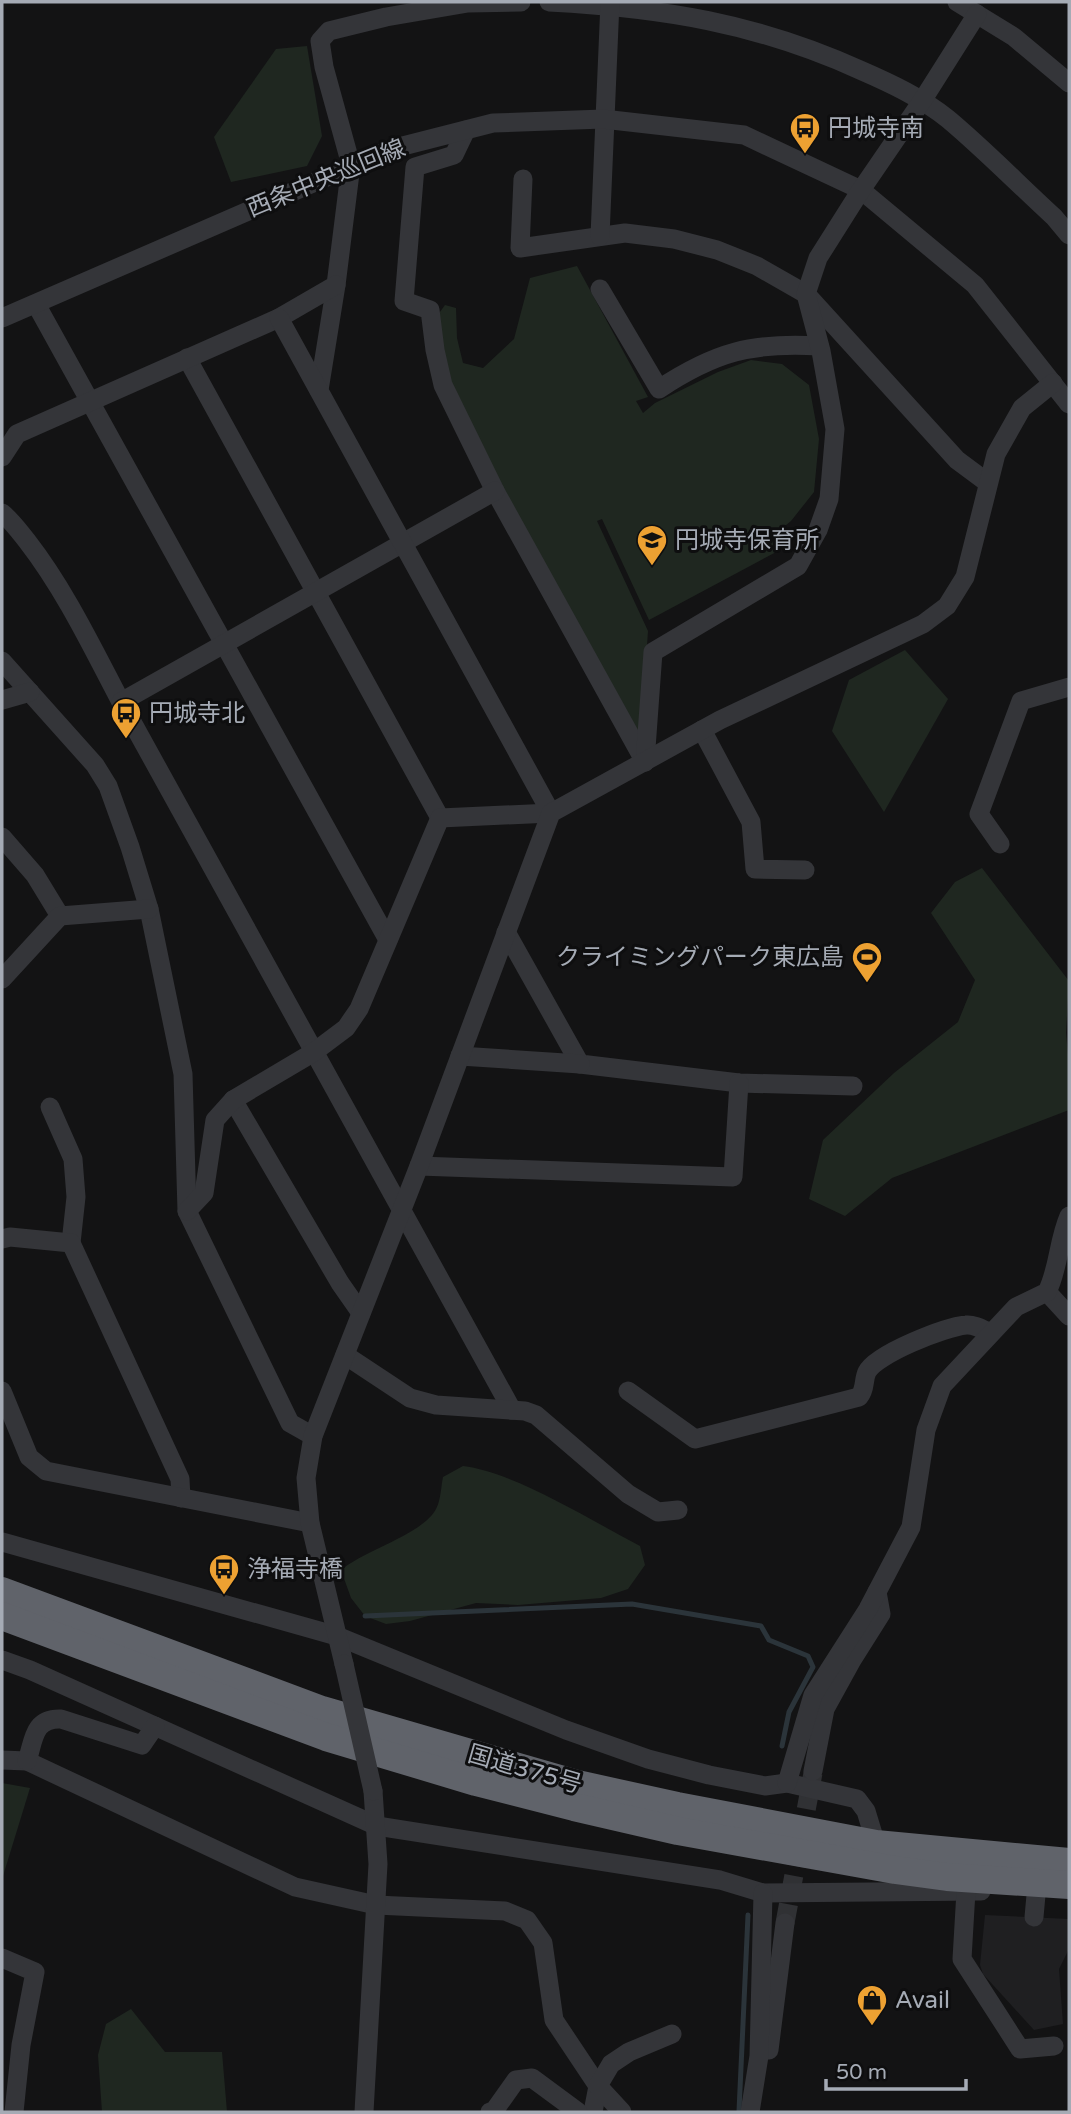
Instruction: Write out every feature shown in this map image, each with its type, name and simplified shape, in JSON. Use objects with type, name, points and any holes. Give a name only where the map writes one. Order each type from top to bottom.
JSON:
[{"type":"highway","name":"国道375号","points":[[2,1591],[322,1710],[602,1790],[876,1844],[1069,1862]]},
{"type":"highway","name":"国道375号","points":[[2,1616],[326,1737],[513,1791],[678,1831],[895,1870],[1069,1885]]},
{"type":"street","points":[[319,390],[336,285],[351,164],[324,67],[320,41],[329,31],[386,17],[468,4],[520,2]]},
{"type":"street","points":[[549,2],[610,3],[699,17],[770,34],[841,61],[922,101],[948,119],[1054,217],[1069,235]]},
{"type":"street","points":[[957,2],[1014,37],[1069,83]]},
{"type":"street","points":[[600,236],[610,3]]},
{"type":"street","points":[[645,762],[653,652],[798,566],[818,530],[829,499],[835,429],[806,294],[818,258],[977,13]]},
{"type":"street","name":"西条中央巡回線","points":[[2,318],[351,164],[391,149],[493,123],[603,119],[744,135],[861,190],[975,285],[1069,404]]},
{"type":"street","points":[[466,130],[453,155],[415,167],[404,301],[430,310],[443,385],[495,491],[645,762]]},
{"type":"street","points":[[523,178],[520,248],[625,233],[674,239],[717,250],[757,266],[806,294],[957,460],[988,483]]},
{"type":"street","points":[[2,457],[17,434],[279,317],[336,285]]},
{"type":"street","points":[[600,289],[659,389],[692,368],[752,348],[787,344],[819,346]]},
{"type":"street","points":[[36,304],[388,940]]},
{"type":"street","points":[[279,317],[551,813],[419,1166],[313,1436],[306,1478],[310,1523],[373,1791],[377,1826],[376,1905],[364,2112]]},
{"type":"street","points":[[187,358],[440,818]]},
{"type":"street","points":[[440,818],[551,813],[702,730],[923,624],[947,606],[965,577],[996,454],[1022,408],[1053,383]]},
{"type":"street","points":[[121,702],[495,491]]},
{"type":"street","points":[[2,513],[10,519],[38,555],[63,592],[512,1410]]},
{"type":"street","points":[[2,661],[95,765],[108,786],[149,909],[183,1074],[187,1211],[290,1423],[313,1436]]},
{"type":"street","points":[[1000,844],[979,814],[1021,701],[1069,687]]},
{"type":"street","points":[[2,700],[30,692]]},
{"type":"street","points":[[702,730],[751,822],[755,869],[805,870]]},
{"type":"street","points":[[187,1211],[204,1194],[215,1120],[233,1100],[314,1052],[346,1028],[359,1009],[440,818]]},
{"type":"street","points":[[2,837],[35,875],[60,916]]},
{"type":"street","points":[[2,979],[60,916],[149,909]]},
{"type":"street","points":[[506,932],[580,1064]]},
{"type":"street","points":[[460,1056],[580,1064],[739,1083],[853,1086]]},
{"type":"street","points":[[419,1166],[733,1177],[739,1083]]},
{"type":"street","points":[[233,1100],[340,1283],[361,1313]]},
{"type":"street","points":[[50,1107],[74,1159],[76,1197],[71,1243],[180,1479],[181,1498]]},
{"type":"street","points":[[788,1783],[813,1695],[877,1592],[911,1527],[926,1430],[942,1386],[1016,1307],[1047,1292],[1069,1216]]},
{"type":"street","points":[[2,1239],[10,1237],[71,1243]]},
{"type":"street","points":[[1047,1292],[1069,1316]]},
{"type":"street","points":[[628,1391],[695,1439],[859,1397],[864,1391],[867,1372],[879,1359],[945,1329],[969,1324],[991,1333]]},
{"type":"street","points":[[345,1355],[410,1398],[436,1405],[525,1411],[536,1415],[628,1494],[658,1512],[678,1510]]},
{"type":"street","points":[[2,1391],[29,1457],[46,1471],[310,1523]]},
{"type":"street","points":[[2,1542],[337,1636],[566,1730],[648,1759],[765,1786],[788,1783],[857,1798],[866,1811],[876,1844]]},
{"type":"street","points":[[813,1771],[825,1709],[881,1614],[877,1592]]},
{"type":"street","points":[[2,1660],[30,1670],[377,1826],[720,1880],[763,1893],[988,1891],[1024,1883],[1034,1917]]},
{"type":"street","points":[[27,1761],[38,1726],[49,1718],[61,1719],[142,1745],[155,1726]]},
{"type":"street","points":[[2,1760],[27,1761],[295,1887],[376,1905],[505,1912],[527,1920],[543,1942],[554,2020],[597,2086],[622,2112]]},
{"type":"street","points":[[966,1891],[962,1959],[1020,2049],[1054,2046]]},
{"type":"street","points":[[750,2112],[760,2056],[763,1893]]},
{"type":"street","points":[[760,2056],[771,2049],[785,1923]]},
{"type":"street","points":[[2,1958],[35,1972],[11,2043],[14,2112]]},
{"type":"street","points":[[593,2112],[597,2086],[611,2064],[629,2052],[673,2034]]},
{"type":"street","points":[[490,2112],[494,2111],[516,2080],[532,2078],[578,2112]]},
{"type":"shaded area","points":[[307,46],[322,136],[307,166],[231,182],[214,137],[276,49]]},
{"type":"shaded area","points":[[577,266],[648,397],[636,401],[643,413],[655,403],[718,372],[751,360],[782,364],[809,385],[819,439],[814,492],[791,521],[780,530],[767,531],[778,551],[649,620],[602,519],[597,521],[648,631],[641,733],[635,728],[516,515],[448,377],[437,316],[445,305],[456,308],[457,338],[463,363],[483,368],[514,339],[530,278]]},
{"type":"shaded area","points":[[905,650],[948,699],[884,812],[832,731],[849,680]]},
{"type":"shaded area","points":[[982,868],[1069,981],[1066,1033],[1069,1110],[892,1178],[845,1216],[809,1199],[823,1140],[894,1073],[958,1022],[975,980],[931,913],[955,882]]},
{"type":"shaded area","points":[[463,1466],[483,1470],[529,1487],[576,1511],[640,1546],[645,1565],[628,1589],[601,1598],[518,1605],[476,1603],[410,1621],[386,1624],[365,1616],[351,1598],[341,1570],[407,1534],[429,1518],[438,1505],[443,1477]]},
{"type":"shaded area","points":[[2,1783],[30,1788],[3,1876],[2,1876]]},
{"type":"shaded area","points":[[985,1915],[1069,1919],[1069,1949],[1059,1969],[1063,2024],[1034,2030],[983,1974],[980,1965]]},
{"type":"shaded area","points":[[131,2009],[165,2052],[222,2052],[227,2112],[102,2112],[98,2055],[106,2024]]},
{"type":"waterway","points":[[365,1616],[632,1604],[761,1626],[769,1640],[808,1656],[813,1667],[789,1712],[782,1746]]},
{"type":"waterway","points":[[739,2111],[748,1915]]},
{"type":"tunnel","points":[[785,1923],[813,1773]]},
{"type":"place","name":"円城寺南","points":[[805,155]]},
{"type":"place","name":"円城寺保育所","points":[[652,567]]},
{"type":"place","name":"円城寺北","points":[[126,740]]},
{"type":"place","name":"クライミングパーク東広島","points":[[867,984]]},
{"type":"place","name":"浄福寺橋","points":[[224,1596]]},
{"type":"place","name":"Avail","points":[[872,2027]]}]
